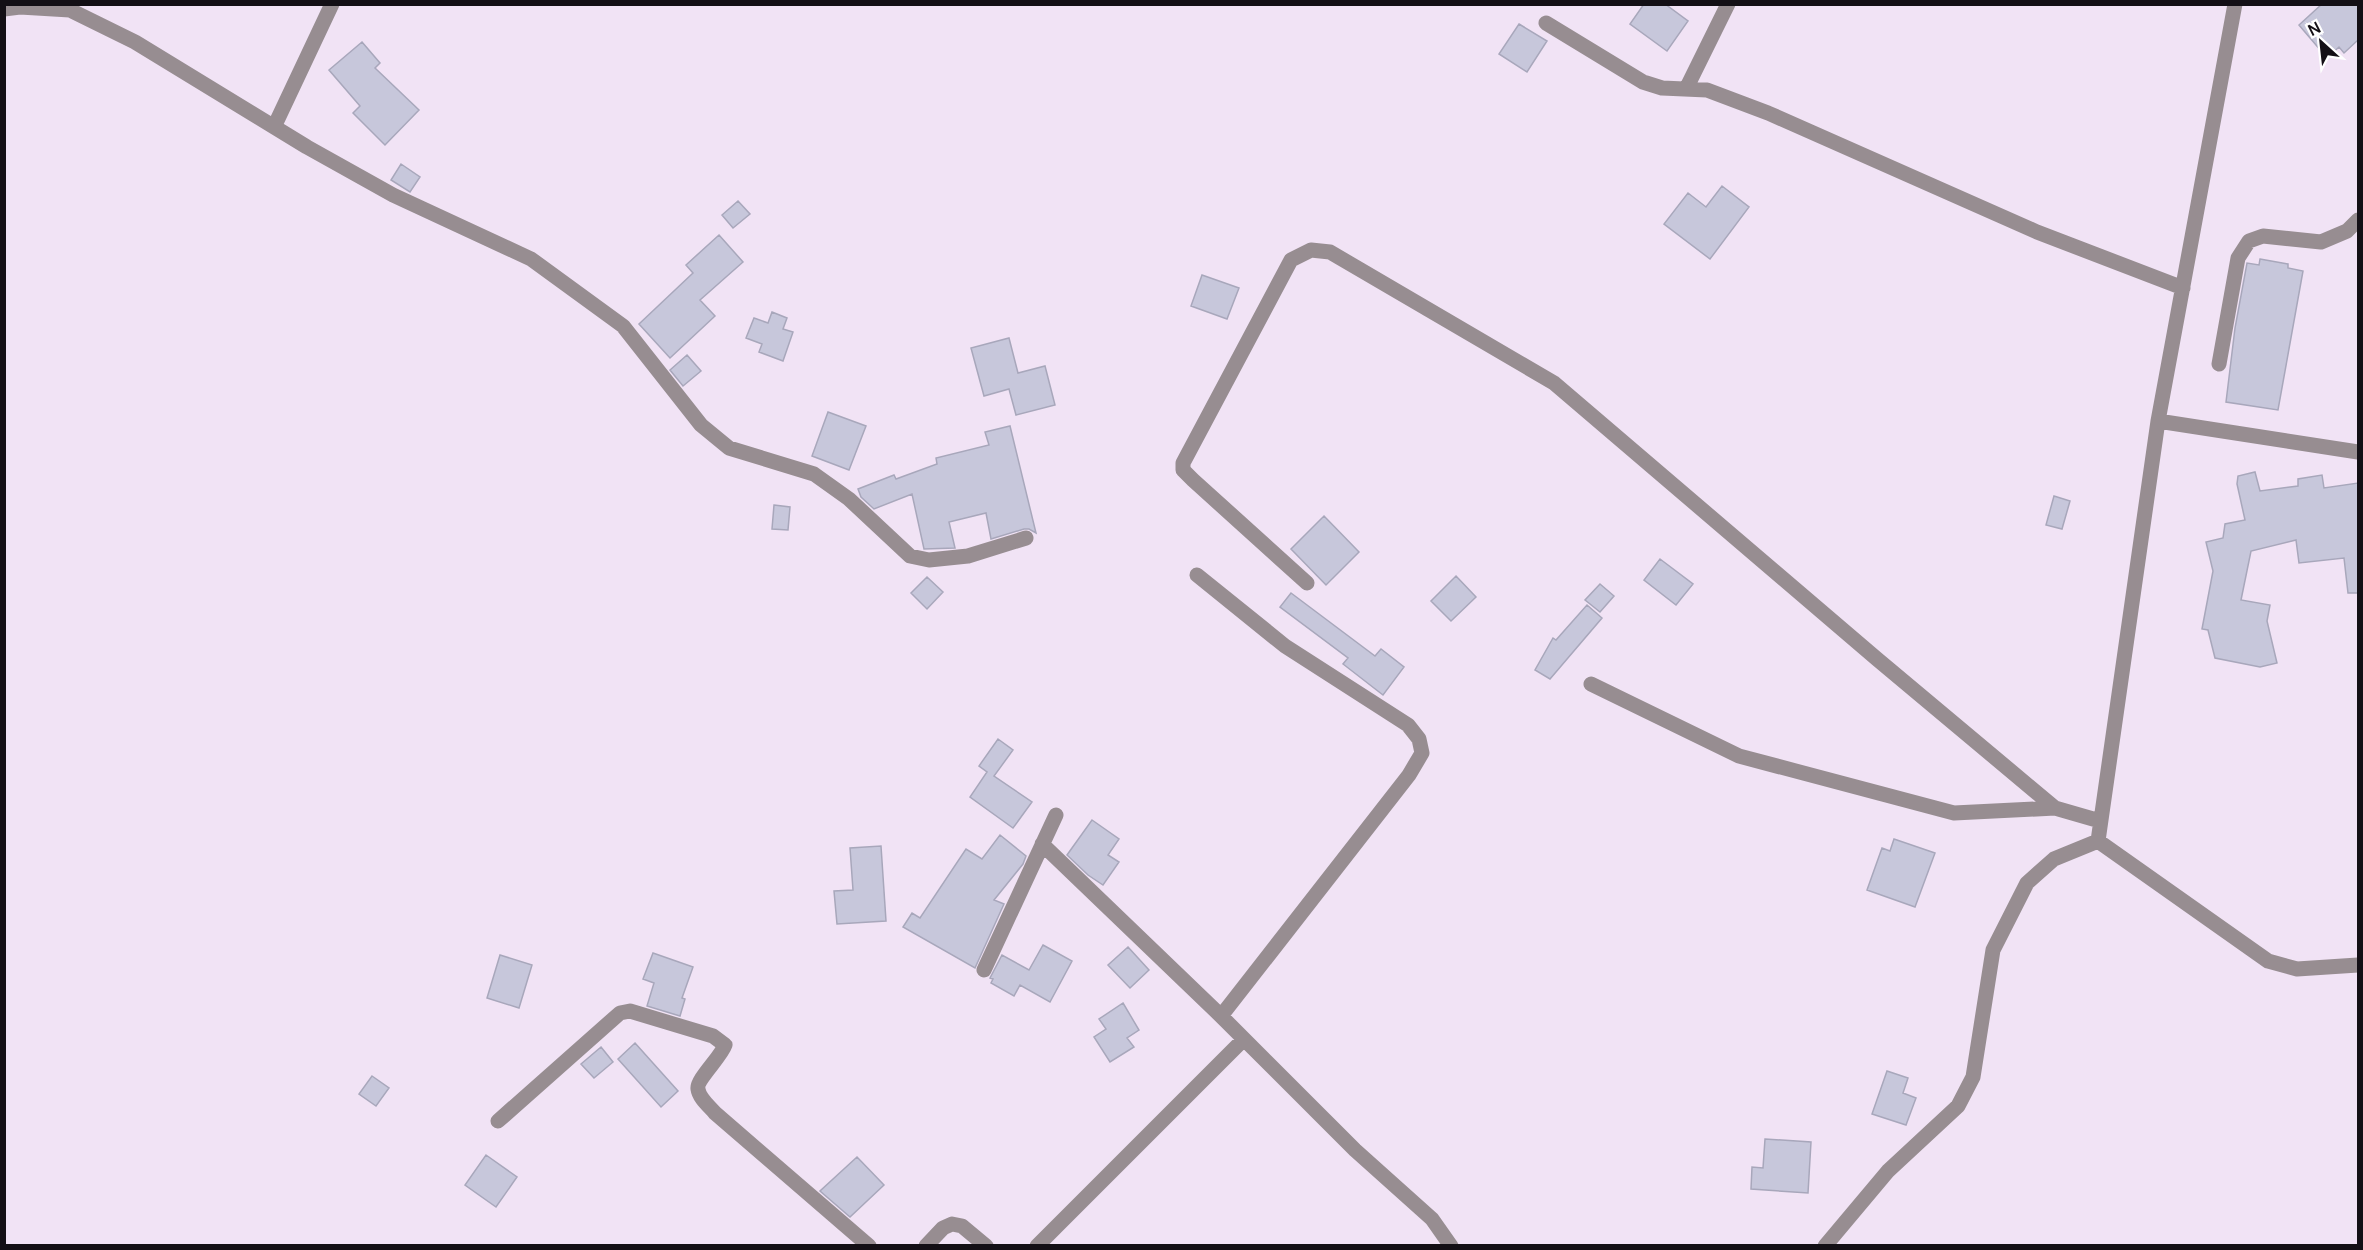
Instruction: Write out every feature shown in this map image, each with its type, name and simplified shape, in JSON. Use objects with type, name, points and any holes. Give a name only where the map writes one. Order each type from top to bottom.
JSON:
[{"type":"street","points":[[274,127],[332,4]]},
{"type":"street","points":[[1686,89],[1728,4]]},
{"type":"street","points":[[2098,841],[2158,421],[2235,4]]},
{"type":"street","points":[[4,9],[20,7],[70,10],[135,42],[274,127],[393,195],[531,259],[623,326],[701,425],[729,448],[814,474],[849,499],[910,556],[930,560],[968,556],[1026,538]]},
{"type":"street","points":[[1546,24],[1643,82],[1662,88],[1707,90],[1768,113],[2037,232],[2183,288]]},
{"type":"street","points":[[2219,364],[2238,258],[2248,241],[2263,236],[2321,242],[2347,231],[2358,220]]},
{"type":"street","points":[[1307,583],[1193,480],[1183,470],[1183,462],[1292,260],[1311,250],[1330,252],[1554,383],[1868,652],[2055,808]]},
{"type":"street","points":[[2158,421],[2358,452]]},
{"type":"street","points":[[1197,575],[1285,646],[1408,725],[1419,739],[1422,753],[1409,775],[1221,1016]]},
{"type":"street","points":[[1591,684],[1739,756],[1954,813],[2055,808],[2100,821]]},
{"type":"street","points":[[984,970],[1056,814]]},
{"type":"street","points":[[2098,841],[2268,961],[2297,969],[2358,965]]},
{"type":"street","points":[[1825,1245],[1888,1171],[1958,1107],[1973,1077],[1993,950],[2027,883],[2055,859],[2098,841]]},
{"type":"street","points":[[1042,844],[1221,1016],[1355,1150],[1432,1219],[1451,1245]]},
{"type":"street","points":[[498,1121],[620,1013],[630,1011],[713,1036],[725,1045],[718,1060],[699,1082],[698,1089],[702,1099],[715,1113],[869,1245]]},
{"type":"street","points":[[1037,1245],[1244,1039]]},
{"type":"street","points":[[926,1245],[943,1228],[952,1224],[962,1226],[986,1245]]},
{"type":"building","points":[[1644,4],[1665,4],[1688,21],[1667,51],[1630,24]]},
{"type":"building","points":[[2322,4],[2358,4],[2358,40],[2344,53],[2339,47],[2327,58],[2299,25]]},
{"type":"building","points":[[1519,24],[1547,41],[1527,72],[1499,54]]},
{"type":"building","points":[[362,42],[380,63],[375,68],[419,110],[385,145],[353,113],[360,106],[329,70]]},
{"type":"building","points":[[401,164],[420,177],[410,192],[391,180]]},
{"type":"building","points":[[1722,186],[1749,207],[1710,259],[1664,224],[1688,193],[1706,207]]},
{"type":"building","points":[[738,201],[750,214],[733,228],[722,215]]},
{"type":"building","points":[[719,235],[743,262],[700,300],[715,316],[670,358],[639,324],[693,273],[686,265]]},
{"type":"building","points":[[2260,259],[2288,264],[2288,268],[2303,271],[2278,410],[2226,402],[2235,328],[2247,263],[2259,265]]},
{"type":"building","points":[[1202,275],[1239,288],[1227,319],[1191,306]]},
{"type":"building","points":[[772,312],[787,318],[783,329],[793,332],[783,361],[759,352],[762,344],[746,338],[754,318],[768,323]]},
{"type":"building","points":[[1009,338],[1018,373],[1045,366],[1055,405],[1016,415],[1009,389],[984,396],[971,348]]},
{"type":"building","points":[[687,355],[701,371],[683,386],[670,370]]},
{"type":"building","points":[[828,412],[866,426],[849,470],[812,456]]},
{"type":"building","points":[[1010,426],[1036,533],[1024,529],[991,539],[986,513],[949,522],[955,548],[924,549],[912,494],[874,509],[861,497],[858,489],[894,475],[896,479],[937,464],[936,458],[989,445],[985,432]]},
{"type":"building","points":[[2255,472],[2260,491],[2298,486],[2298,479],[2322,475],[2324,488],[2358,483],[2358,593],[2348,593],[2344,558],[2299,563],[2296,540],[2251,551],[2241,600],[2270,605],[2267,621],[2277,663],[2260,667],[2215,658],[2208,630],[2202,629],[2213,571],[2206,542],[2223,538],[2225,524],[2245,520],[2237,484],[2238,476]]},
{"type":"building","points":[[2054,496],[2070,501],[2062,529],[2046,525]]},
{"type":"building","points":[[774,505],[790,507],[788,530],[772,529]]},
{"type":"building","points":[[1324,516],[1359,552],[1326,585],[1291,549]]},
{"type":"building","points":[[1660,559],[1693,584],[1676,605],[1644,580]]},
{"type":"building","points":[[1456,576],[1476,597],[1451,621],[1431,601]]},
{"type":"building","points":[[927,577],[943,592],[927,609],[911,593]]},
{"type":"building","points":[[1600,584],[1614,596],[1600,612],[1585,600]]},
{"type":"building","points":[[1291,593],[1375,656],[1381,649],[1404,667],[1383,695],[1343,664],[1348,658],[1280,607]]},
{"type":"building","points":[[1587,605],[1602,618],[1550,679],[1535,670],[1553,638],[1556,640]]},
{"type":"building","points":[[998,739],[1013,750],[994,776],[1032,802],[1013,828],[970,797],[987,772],[979,766]]},
{"type":"building","points":[[1092,820],[1119,839],[1108,855],[1119,862],[1103,885],[1088,875],[1067,855]]},
{"type":"building","points":[[1000,835],[1026,856],[1023,864],[994,900],[1004,904],[975,968],[903,927],[912,913],[920,918],[966,849],[982,859]]},
{"type":"building","points":[[1894,839],[1935,853],[1915,907],[1867,890],[1882,848],[1890,851]]},
{"type":"building","points":[[881,846],[886,921],[837,924],[834,891],[853,890],[850,848]]},
{"type":"building","points":[[1043,945],[1072,961],[1050,1002],[1020,985],[1014,996],[991,983],[993,979],[990,978],[1002,955],[1029,970]]},
{"type":"building","points":[[1128,947],[1149,970],[1130,988],[1108,965]]},
{"type":"building","points":[[653,953],[693,967],[682,998],[685,999],[680,1016],[647,1006],[654,983],[643,979]]},
{"type":"building","points":[[500,955],[532,965],[519,1008],[487,998]]},
{"type":"building","points":[[1123,1003],[1139,1030],[1127,1038],[1134,1047],[1110,1062],[1094,1037],[1106,1029],[1099,1019]]},
{"type":"building","points":[[635,1043],[678,1091],[661,1107],[618,1059]]},
{"type":"building","points":[[601,1047],[613,1062],[594,1078],[581,1064]]},
{"type":"building","points":[[1887,1071],[1908,1078],[1903,1093],[1916,1098],[1906,1125],[1872,1114]]},
{"type":"building","points":[[372,1076],[389,1088],[376,1106],[359,1094]]},
{"type":"building","points":[[1765,1139],[1811,1142],[1808,1193],[1751,1189],[1752,1167],[1763,1168]]},
{"type":"building","points":[[486,1155],[517,1177],[496,1207],[465,1185]]},
{"type":"building","points":[[857,1157],[884,1185],[850,1217],[820,1191]]}]
